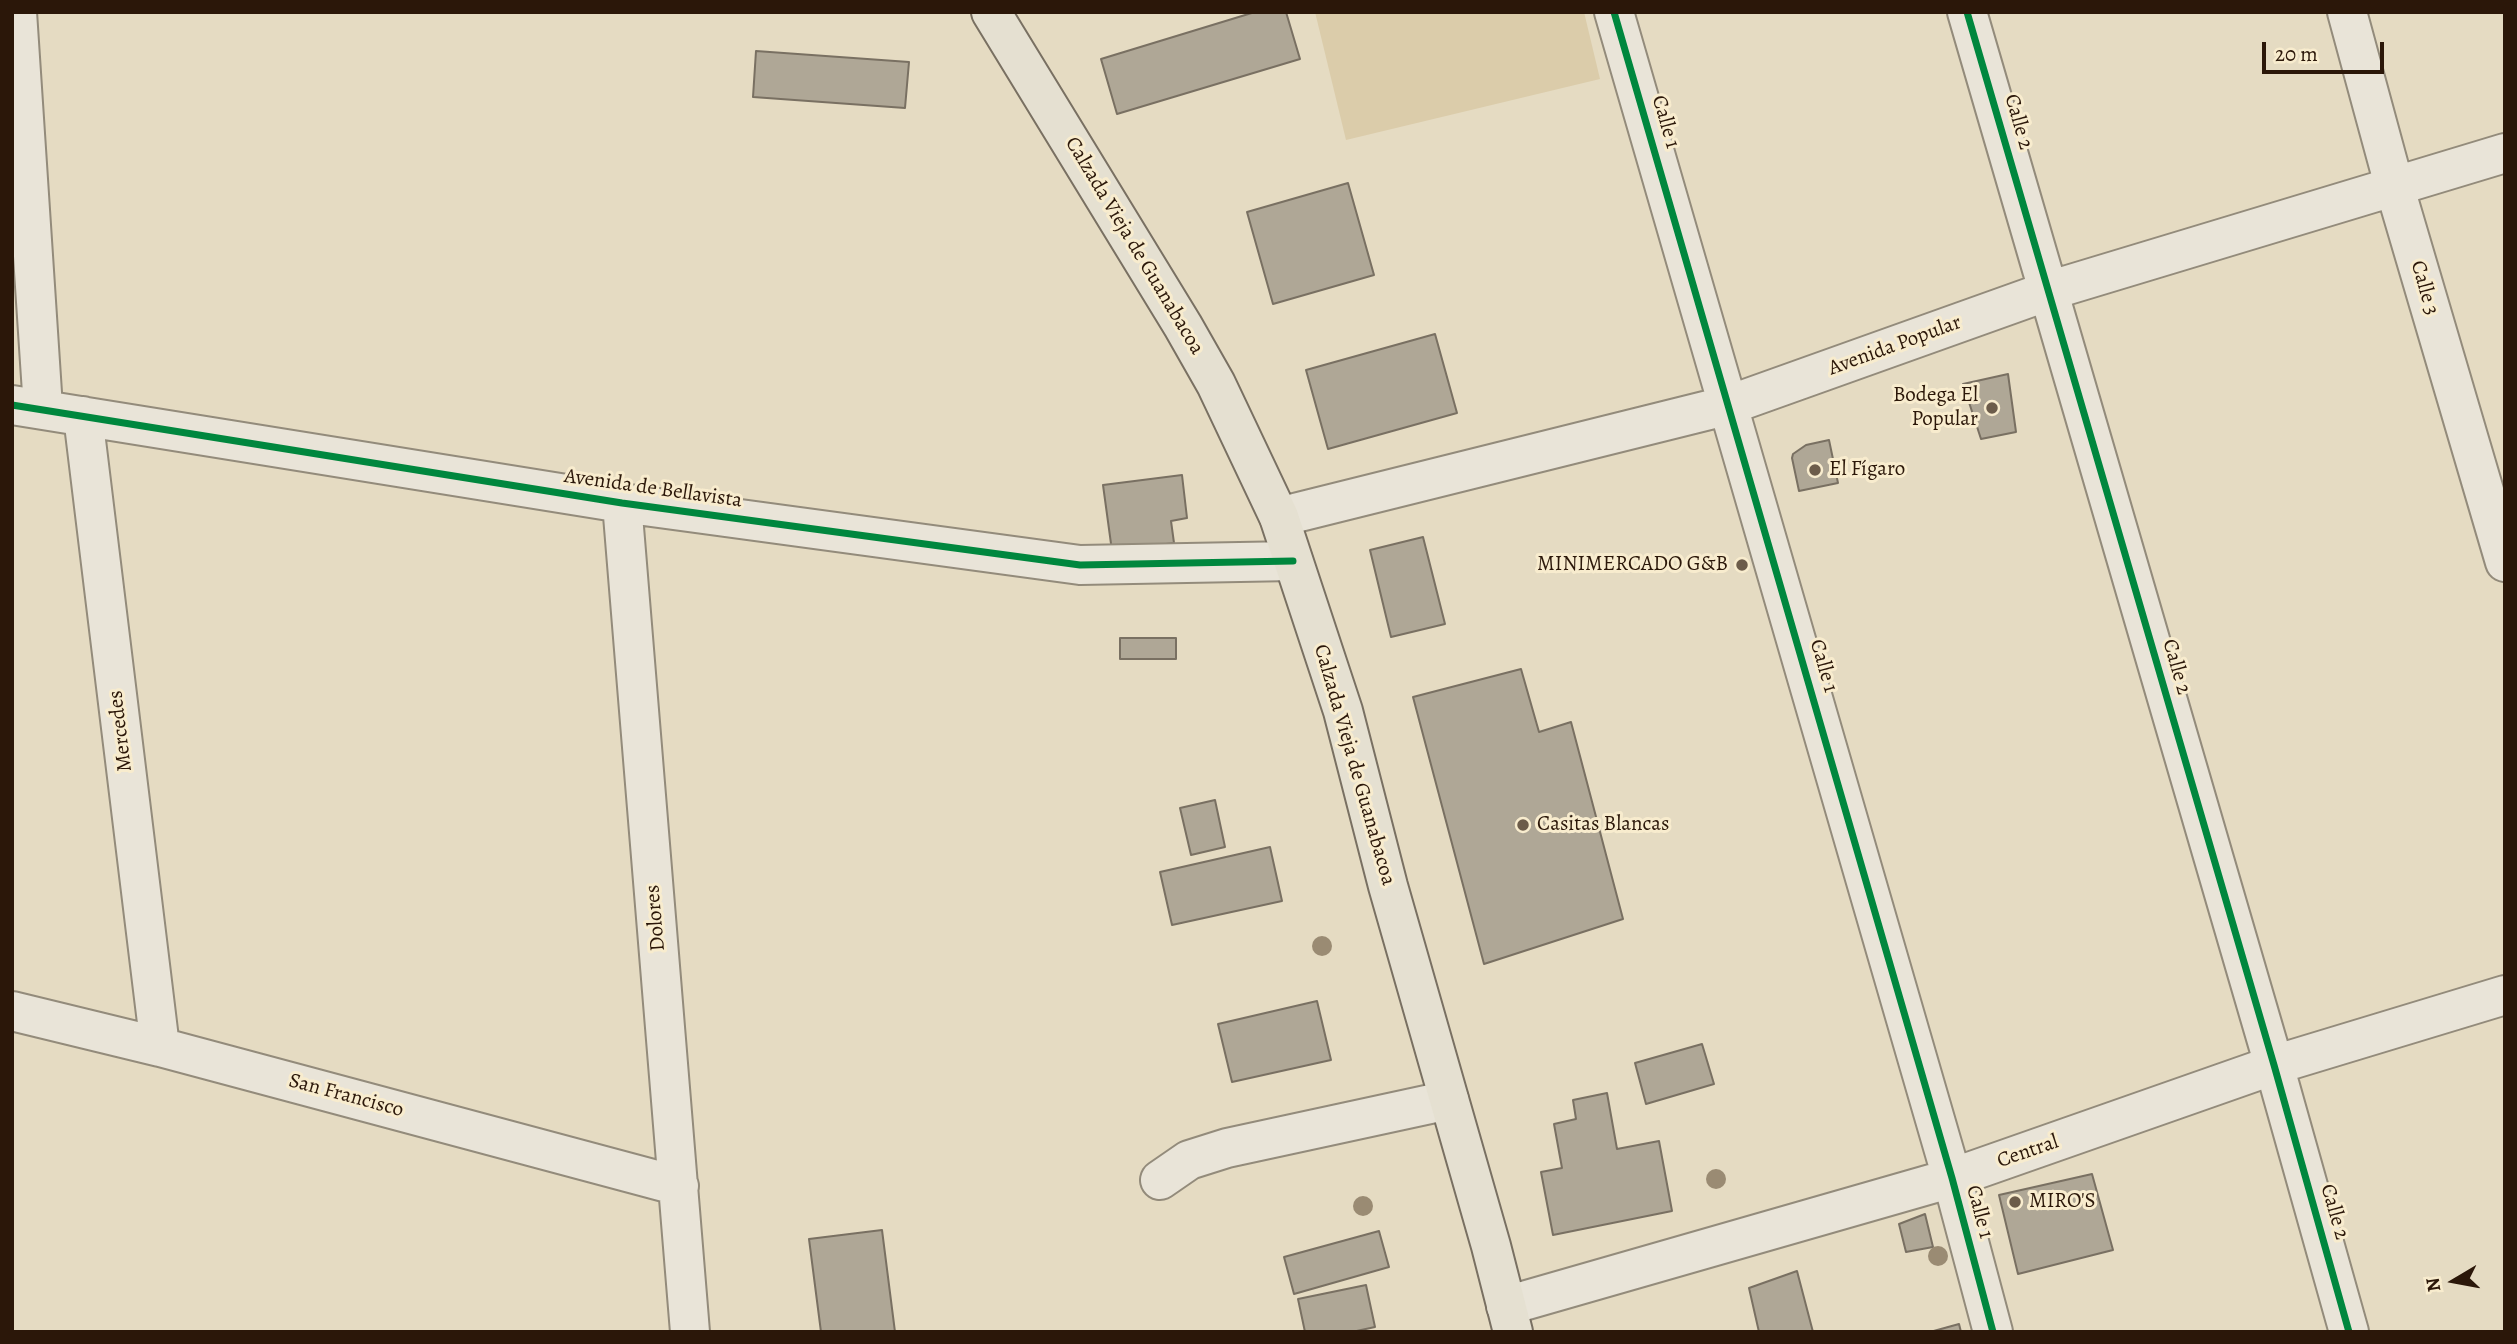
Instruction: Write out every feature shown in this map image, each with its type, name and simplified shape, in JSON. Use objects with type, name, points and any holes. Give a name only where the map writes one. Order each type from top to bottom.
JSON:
[{"type":"main road","name":"Calzada Vieja de Guanabacoa","points":[[991,12],[1183,326],[1216,384],[1279,517],[1343,711],[1388,886],[1510,1319]]},
{"type":"street","points":[[17,12],[28,406]]},
{"type":"street","name":"Calle 1","points":[[1614,12],[1952,1178],[1993,1332]]},
{"type":"street","name":"Calle 2","points":[[1967,12],[2274,1065],[2349,1332]]},
{"type":"street","name":"Calle 3","points":[[2347,12],[2394,185],[2505,562]]},
{"type":"street","name":"Avenida Popular","points":[[1279,517],[1729,405],[2048,291],[2505,153]]},
{"type":"street","name":"Avenida de Bellavista","points":[[28,406],[622,503],[1080,565],[1293,561]]},
{"type":"street","name":"Mercedes","points":[[83,415],[160,1046]]},
{"type":"street","name":"Dolores","points":[[622,503],[690,1332]]},
{"type":"street","name":"Central","points":[[1510,1319],[1952,1178],[2274,1065],[2505,995]]},
{"type":"street","name":"San Francisco","points":[[12,1011],[160,1046],[679,1186]]},
{"type":"street","points":[[1160,1180],[1189,1160],[1227,1148],[1449,1100]]},
{"type":"shaded area","points":[[1315,12],[1584,12],[1600,79],[1346,140]]},
{"type":"building","points":[[1255,12],[1286,12],[1300,59],[1117,114],[1101,59]]},
{"type":"building","points":[[756,51],[909,62],[905,108],[753,97]]},
{"type":"building","points":[[1348,183],[1374,275],[1273,304],[1247,212]]},
{"type":"building","points":[[1435,334],[1457,413],[1328,449],[1306,370]]},
{"type":"building","name":"Bodega El Popular","points":[[2008,374],[2016,432],[1981,439],[1963,384]]},
{"type":"building","name":"El Fígaro","points":[[1829,440],[1838,483],[1799,491],[1793,454],[1806,445]]},
{"type":"building","points":[[1182,475],[1187,518],[1171,521],[1174,543],[1112,551],[1103,485]]},
{"type":"building","points":[[1423,537],[1445,624],[1391,637],[1370,550]]},
{"type":"building","points":[[1120,638],[1176,638],[1176,659],[1120,659]]},
{"type":"building","name":"Casitas Blancas","points":[[1521,669],[1539,732],[1571,722],[1623,919],[1484,964],[1413,697]]},
{"type":"building","points":[[1215,800],[1225,847],[1191,855],[1180,808]]},
{"type":"building","points":[[1270,847],[1282,901],[1172,925],[1160,872]]},
{"type":"building","points":[[1317,1001],[1331,1060],[1232,1082],[1218,1024]]},
{"type":"building","points":[[1702,1044],[1714,1084],[1646,1104],[1635,1063]]},
{"type":"building","points":[[1607,1093],[1617,1149],[1659,1141],[1672,1211],[1553,1235],[1541,1172],[1562,1168],[1554,1124],[1576,1119],[1573,1100]]},
{"type":"building","points":[[2092,1174],[2113,1250],[2018,1274],[1999,1195]]},
{"type":"building","points":[[1925,1214],[1933,1247],[1906,1252],[1899,1224]]},
{"type":"building","points":[[882,1230],[895,1332],[821,1332],[809,1239]]},
{"type":"building","points":[[1379,1231],[1389,1267],[1294,1294],[1284,1257]]},
{"type":"building","points":[[1797,1271],[1813,1332],[1759,1332],[1749,1288]]},
{"type":"building","points":[[1366,1285],[1375,1327],[1352,1332],[1305,1332],[1298,1299]]},
{"type":"building","points":[[1959,1324],[1961,1332],[1930,1332]]},
{"type":"cycle path","points":[[1614,12],[1952,1178],[1993,1332]]},
{"type":"cycle path","points":[[1967,12],[2274,1065],[2349,1332]]},
{"type":"cycle path","points":[[12,405],[622,503],[1080,565],[1293,561]]},
{"type":"place","name":"Bodega El Popular","points":[[1992,408]]},
{"type":"place","name":"El Fígaro","points":[[1815,470]]},
{"type":"place","name":"MINIMERCADO G&B","points":[[1742,565]]},
{"type":"place","name":"Casitas Blancas","points":[[1523,825]]},
{"type":"place","name":"MIRO'S","points":[[2015,1202]]}]
